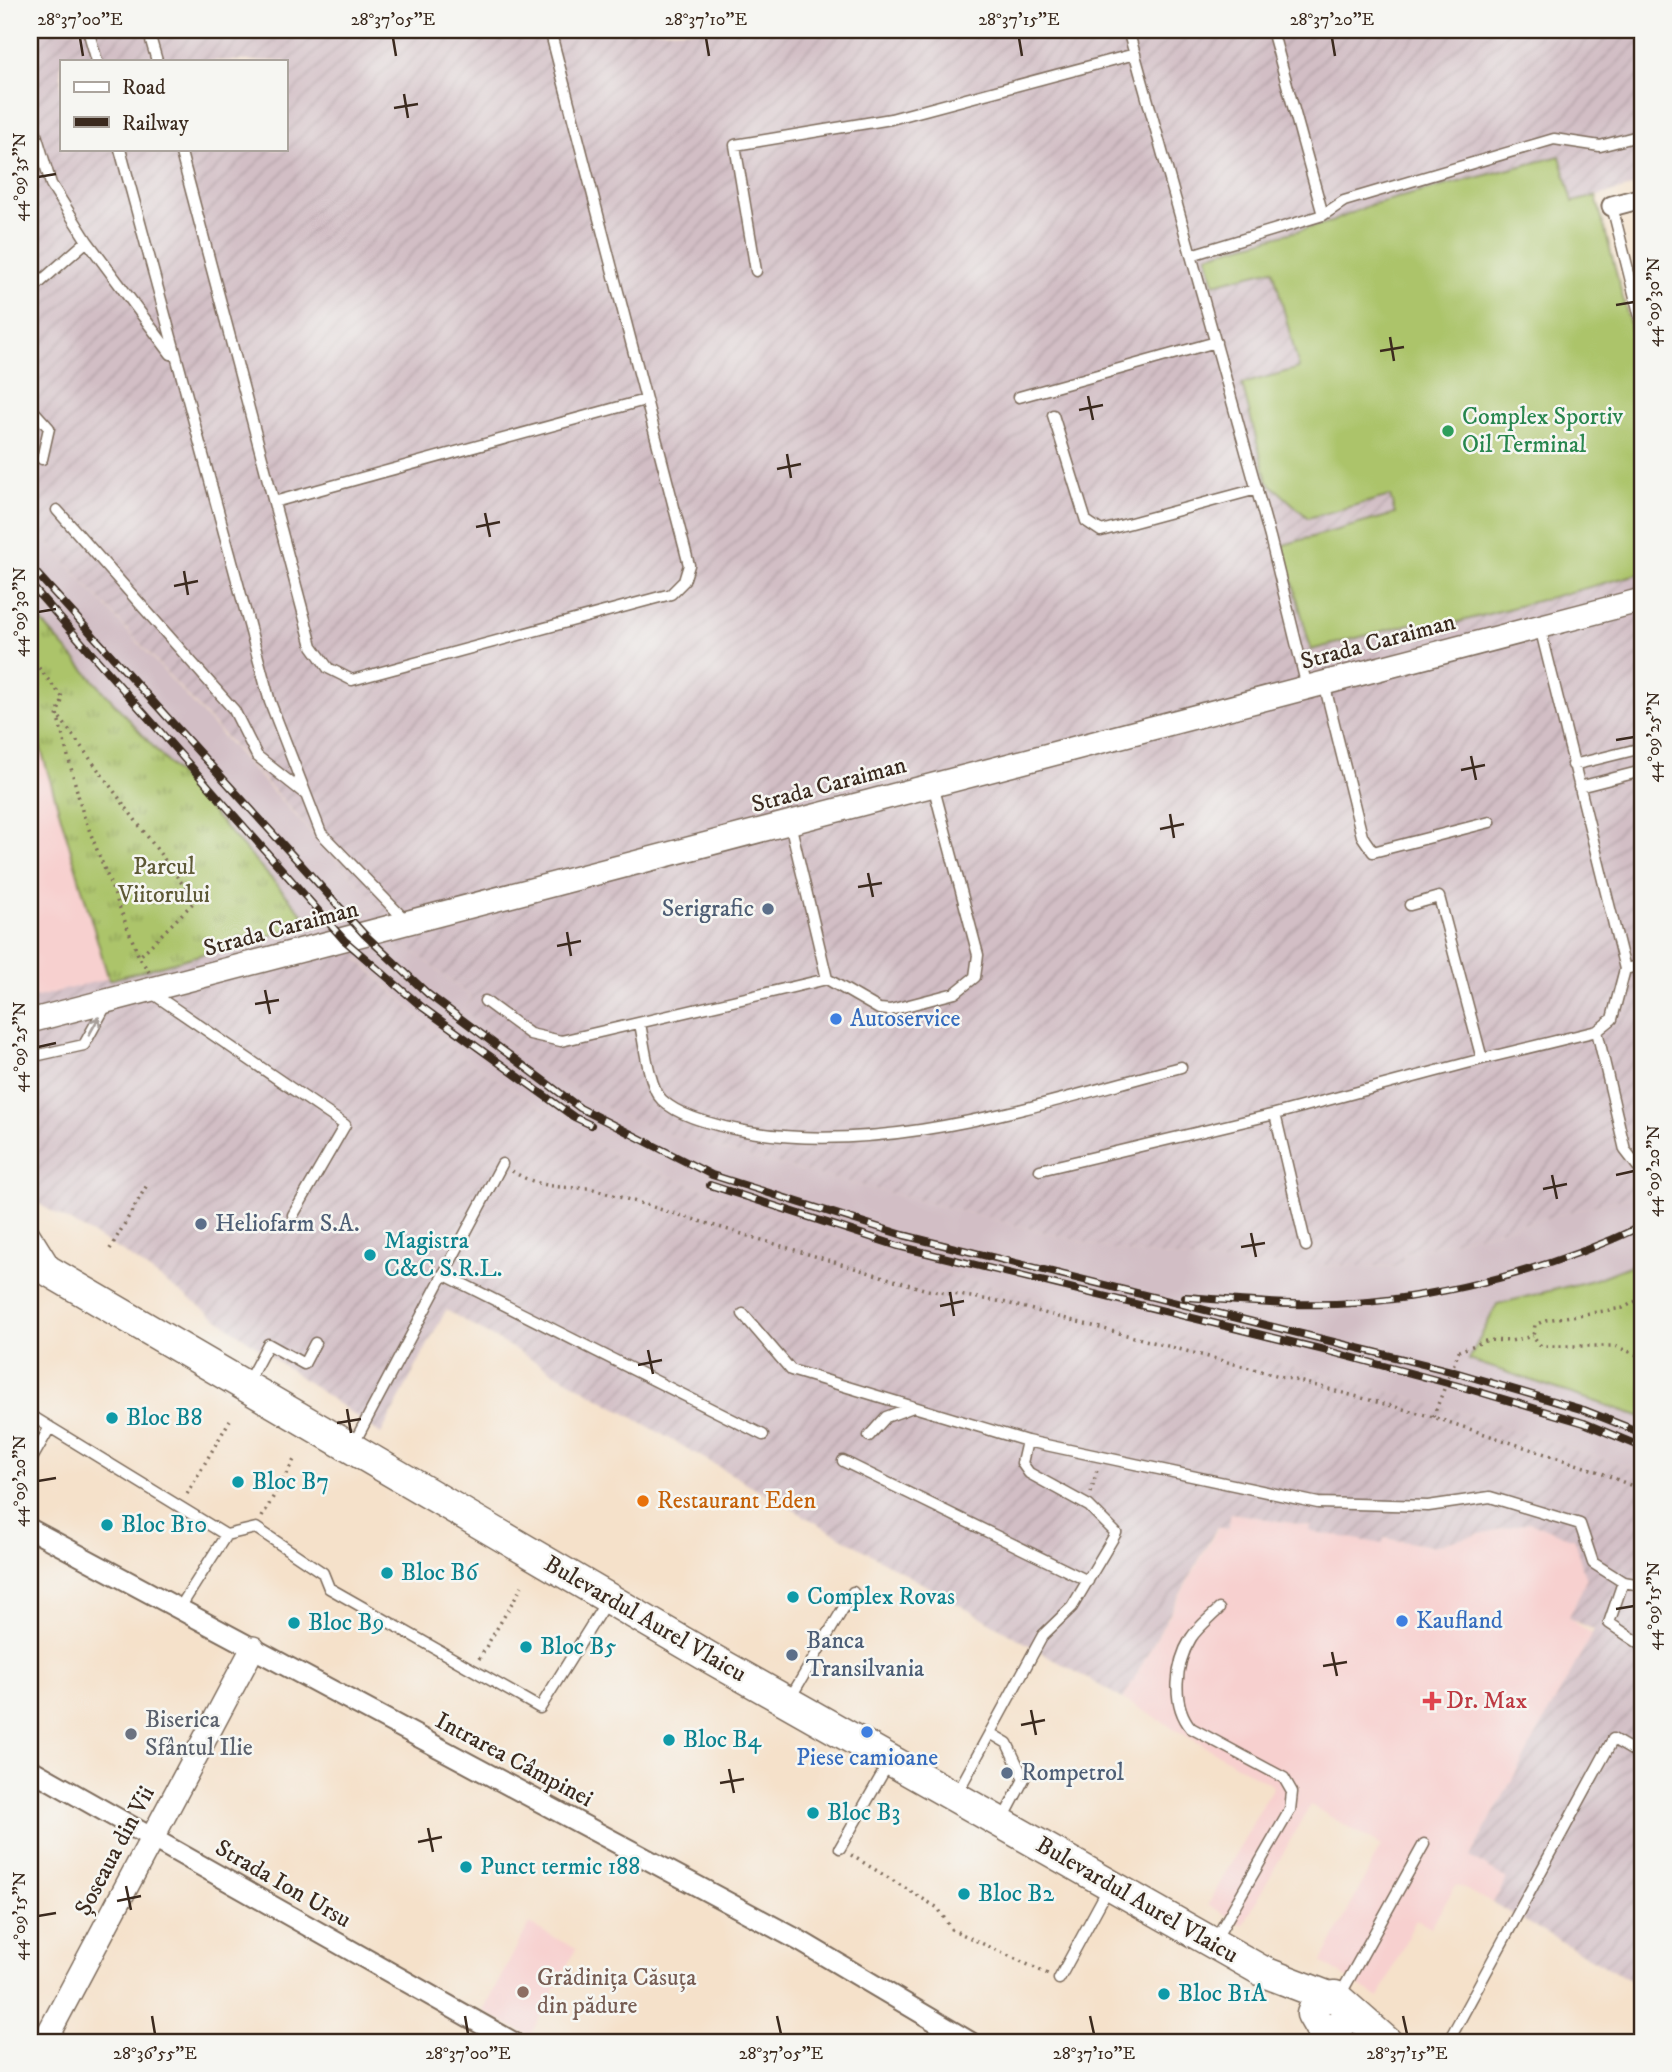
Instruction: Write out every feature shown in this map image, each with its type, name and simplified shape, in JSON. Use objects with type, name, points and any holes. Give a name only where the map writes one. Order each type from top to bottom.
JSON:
[{"type":"main road","name":"Bulevardul Aurel Vlaicu","points":[[30,1260],[788,1702],[1264,1972],[1327,2016],[1386,2041]]},
{"type":"street","points":[[1612,206],[1642,198]]},
{"type":"street","name":"Strada Caraiman","points":[[30,1021],[1642,600]]},
{"type":"street","name":"Intrarea Câmpinei","points":[[30,1529],[800,1941],[970,2042]]},
{"type":"street","name":"Șoseaua din Vii","points":[[44,2042],[253,1648]]},
{"type":"street","name":"Strada Ion Ursu","points":[[30,1769],[513,2042]]},
{"type":"lane","points":[[89,30],[97,60]]},
{"type":"lane","points":[[148,30],[156,60]]},
{"type":"lane","points":[[180,150],[312,646],[328,668],[352,680],[671,594],[684,581],[689,565],[550,30]]},
{"type":"lane","points":[[1128,30],[1257,489],[1362,836],[1373,852],[1490,822]]},
{"type":"lane","points":[[1272,30],[1323,215]]},
{"type":"lane","points":[[756,271],[735,145],[891,120],[1135,54]]},
{"type":"lane","points":[[30,114],[51,184],[87,241],[176,360]]},
{"type":"lane","points":[[1191,255],[1323,215],[1344,201],[1555,139],[1600,146],[1642,135]]},
{"type":"lane","points":[[120,150],[270,702],[321,833],[408,923]]},
{"type":"lane","points":[[1612,206],[1642,325]]},
{"type":"lane","points":[[30,291],[87,241]]},
{"type":"lane","points":[[1019,397],[1216,342]]},
{"type":"lane","points":[[274,502],[645,400]]},
{"type":"lane","points":[[30,407],[49,428],[42,459]]},
{"type":"lane","points":[[1053,415],[1086,521],[1101,531],[1257,489]]},
{"type":"lane","points":[[57,510],[234,710],[257,756],[306,794]]},
{"type":"lane","points":[[1040,1170],[1275,1114],[1597,1031],[1612,1019],[1625,969],[1540,627]]},
{"type":"lane","points":[[1573,765],[1642,748]]},
{"type":"lane","points":[[1578,788],[1642,771]]},
{"type":"lane","points":[[485,1001],[530,1034],[561,1041],[827,979],[879,1009],[890,1010],[955,993],[975,977],[978,955],[933,785]]},
{"type":"lane","points":[[790,823],[827,979]]},
{"type":"lane","points":[[1410,905],[1438,897],[1482,1059]]},
{"type":"lane","points":[[1625,969],[1642,965]]},
{"type":"lane","points":[[154,989],[345,1125],[293,1215]]},
{"type":"lane","points":[[30,1057],[84,1045],[108,1001]]},
{"type":"lane","points":[[640,1024],[655,1091],[663,1100],[707,1122],[748,1132],[845,1138],[892,1133],[1002,1114],[1181,1068]]},
{"type":"lane","points":[[1597,1031],[1625,1150],[1642,1172]]},
{"type":"lane","points":[[1275,1114],[1306,1246]]},
{"type":"lane","points":[[352,1448],[502,1164]]},
{"type":"lane","points":[[30,1225],[65,1280]]},
{"type":"lane","points":[[443,1274],[763,1435]]},
{"type":"lane","points":[[743,1314],[791,1370],[1027,1441],[1318,1503],[1428,1506],[1490,1497],[1580,1524],[1593,1563],[1623,1582],[1642,1586]]},
{"type":"lane","points":[[245,1386],[268,1344],[304,1364],[315,1343]]},
{"type":"lane","points":[[869,1436],[886,1417],[912,1407]]},
{"type":"lane","points":[[30,1415],[226,1535]]},
{"type":"lane","points":[[30,1462],[50,1427]]},
{"type":"lane","points":[[955,1797],[1043,1635],[1072,1607],[1116,1533],[1088,1506],[1029,1474],[1023,1463],[1027,1441]]},
{"type":"lane","points":[[843,1461],[1088,1581]]},
{"type":"lane","points":[[179,1609],[226,1535],[256,1528],[323,1573],[329,1588],[540,1708],[608,1598]]},
{"type":"lane","points":[[1623,1582],[1609,1623],[1642,1644]]},
{"type":"lane","points":[[788,1702],[853,1592]]},
{"type":"lane","points":[[1213,1943],[1290,1810],[1292,1792],[1284,1778],[1191,1728],[1181,1716],[1177,1695],[1180,1664],[1191,1637],[1219,1609]]},
{"type":"lane","points":[[990,1733],[1007,1743],[1024,1779],[1001,1823]]},
{"type":"lane","points":[[1448,2042],[1613,1739],[1642,1756]]},
{"type":"lane","points":[[840,1848],[890,1760]]},
{"type":"lane","points":[[1327,2016],[1424,1844]]},
{"type":"lane","points":[[1059,1979],[1110,1885]]},
{"type":"path","points":[[30,657],[63,698],[57,714],[83,814],[154,989]]},
{"type":"path","points":[[57,714],[195,901],[139,957]]},
{"type":"path","points":[[502,1164],[528,1181],[555,1187],[590,1188],[927,1290],[1003,1303],[1433,1417],[1597,1471],[1642,1490]]},
{"type":"path","points":[[110,1249],[147,1185]]},
{"type":"path","points":[[1642,1299],[1637,1315],[1641,1356],[1615,1346],[1541,1346],[1533,1336],[1535,1325],[1546,1320],[1623,1308],[1642,1299]]},
{"type":"path","points":[[1433,1417],[1459,1351],[1488,1340],[1511,1341],[1533,1336]]},
{"type":"path","points":[[180,1506],[230,1420]]},
{"type":"path","points":[[1088,1506],[1100,1457]]},
{"type":"path","points":[[256,1528],[295,1458]]},
{"type":"path","points":[[473,1670],[522,1586]]},
{"type":"path","points":[[840,1848],[938,1908],[951,1929],[1059,1979]]},
{"type":"shaded area","points":[[30,30],[1642,30],[1642,184],[1573,203],[1560,156],[1370,205],[1331,222],[1207,255],[1214,283],[1273,268],[1299,369],[1242,384],[1266,477],[1308,518],[1391,496],[1395,514],[1283,545],[1311,650],[1414,623],[1422,631],[1642,573],[1642,1194],[1403,1254],[1404,1267],[1224,1263],[1118,1251],[751,1158],[661,1132],[611,1111],[532,1062],[462,1010],[472,998],[407,946],[357,958],[456,1052],[619,1158],[904,1262],[1424,1401],[1642,1471],[1642,1987],[1493,1903],[1507,1879],[1470,1857],[1594,1630],[1569,1618],[1586,1580],[1574,1539],[1529,1522],[1432,1546],[1384,1538],[1383,1544],[1309,1531],[1310,1526],[1231,1513],[1227,1529],[1217,1527],[1123,1699],[446,1310],[381,1434],[120,1250],[30,1199],[30,999],[380,907],[30,523]]},
{"type":"shaded area","points":[[30,523],[380,907],[311,923],[30,609]]},
{"type":"shaded area","points":[[33,722],[109,980],[30,999],[30,723]]},
{"type":"shaded area","points":[[407,946],[472,998],[462,1010],[532,1062],[611,1111],[661,1132],[751,1158],[1118,1251],[1224,1263],[1404,1267],[1403,1254],[1642,1194],[1642,1471],[1424,1401],[904,1262],[619,1158],[456,1052],[357,957]]},
{"type":"shaded area","points":[[1231,1513],[1310,1526],[1310,1530],[1383,1543],[1383,1538],[1432,1546],[1529,1522],[1575,1539],[1586,1580],[1569,1618],[1592,1634],[1470,1857],[1508,1879],[1493,1903],[1456,1885],[1431,1927],[1416,1919],[1379,1998],[1322,1962],[1381,1846],[1310,1805],[1243,1925],[1208,1905],[1273,1786],[1123,1699],[1218,1527],[1227,1529]]},
{"type":"shaded area","name":"Grădinița Căsuța din pădure","points":[[529,1924],[576,1949],[530,2036],[483,2011]]},
{"type":"green space","name":"Complex Sportiv Oil Terminal","points":[[1560,156],[1573,202],[1596,196],[1642,370],[1642,573],[1421,632],[1414,623],[1311,650],[1283,545],[1395,514],[1390,496],[1308,518],[1267,481],[1242,384],[1299,368],[1273,269],[1214,284],[1207,255],[1331,222],[1370,205]]},
{"type":"green space","name":"Parcul Viitorului","points":[[30,609],[311,924],[109,980],[33,722],[30,723]]},
{"type":"green space","points":[[1642,1261],[1642,1417],[1469,1360],[1497,1304],[1593,1280]]},
{"type":"railway","points":[[30,566],[364,934],[428,994],[580,1108],[712,1175],[903,1235],[1451,1371],[1584,1410],[1642,1433]]},
{"type":"railway","points":[[30,584],[344,940],[422,1007],[574,1117],[591,1125]]},
{"type":"railway","points":[[710,1185],[898,1246],[1328,1351],[1466,1388],[1584,1423],[1642,1447]]},
{"type":"railway","points":[[1185,1297],[1334,1304],[1428,1294],[1538,1267],[1642,1226]]},
{"type":"place","name":"Complex Sportiv Oil Terminal","points":[[1448,431]]},
{"type":"place","name":"Serigrafic","points":[[768,909]]},
{"type":"place","name":"Autoservice","points":[[836,1019]]},
{"type":"place","name":"Heliofarm S.A.","points":[[201,1224]]},
{"type":"place","name":"Magistra C&C S.R.L.","points":[[370,1255]]},
{"type":"place","name":"Bloc B8","points":[[112,1418]]},
{"type":"place","name":"Bloc B7","points":[[238,1482]]},
{"type":"place","name":"Restaurant Eden","points":[[643,1501]]},
{"type":"place","name":"Bloc B10","points":[[107,1525]]},
{"type":"place","name":"Bloc B6","points":[[387,1573]]},
{"type":"place","name":"Complex Rovas","points":[[793,1597]]},
{"type":"place","name":"Kaufland","points":[[1402,1621]]},
{"type":"place","name":"Bloc B9","points":[[294,1623]]},
{"type":"place","name":"Bloc B5","points":[[526,1647]]},
{"type":"place","name":"Banca Transilvania","points":[[792,1655]]},
{"type":"place","name":"Dr. Max","points":[[1432,1701]]},
{"type":"place","name":"Piese camioane","points":[[867,1732]]},
{"type":"place","name":"Biserica Sfântul Ilie","points":[[131,1734]]},
{"type":"place","name":"Bloc B4","points":[[669,1740]]},
{"type":"place","name":"Rompetrol","points":[[1007,1773]]},
{"type":"place","name":"Bloc B3","points":[[813,1813]]},
{"type":"place","name":"Punct termic 188","points":[[466,1867]]},
{"type":"place","name":"Bloc B2","points":[[964,1894]]},
{"type":"place","name":"Grădinița Căsuța din pădure","points":[[523,1992]]},
{"type":"place","name":"Bloc B1A","points":[[1164,1994]]}]
